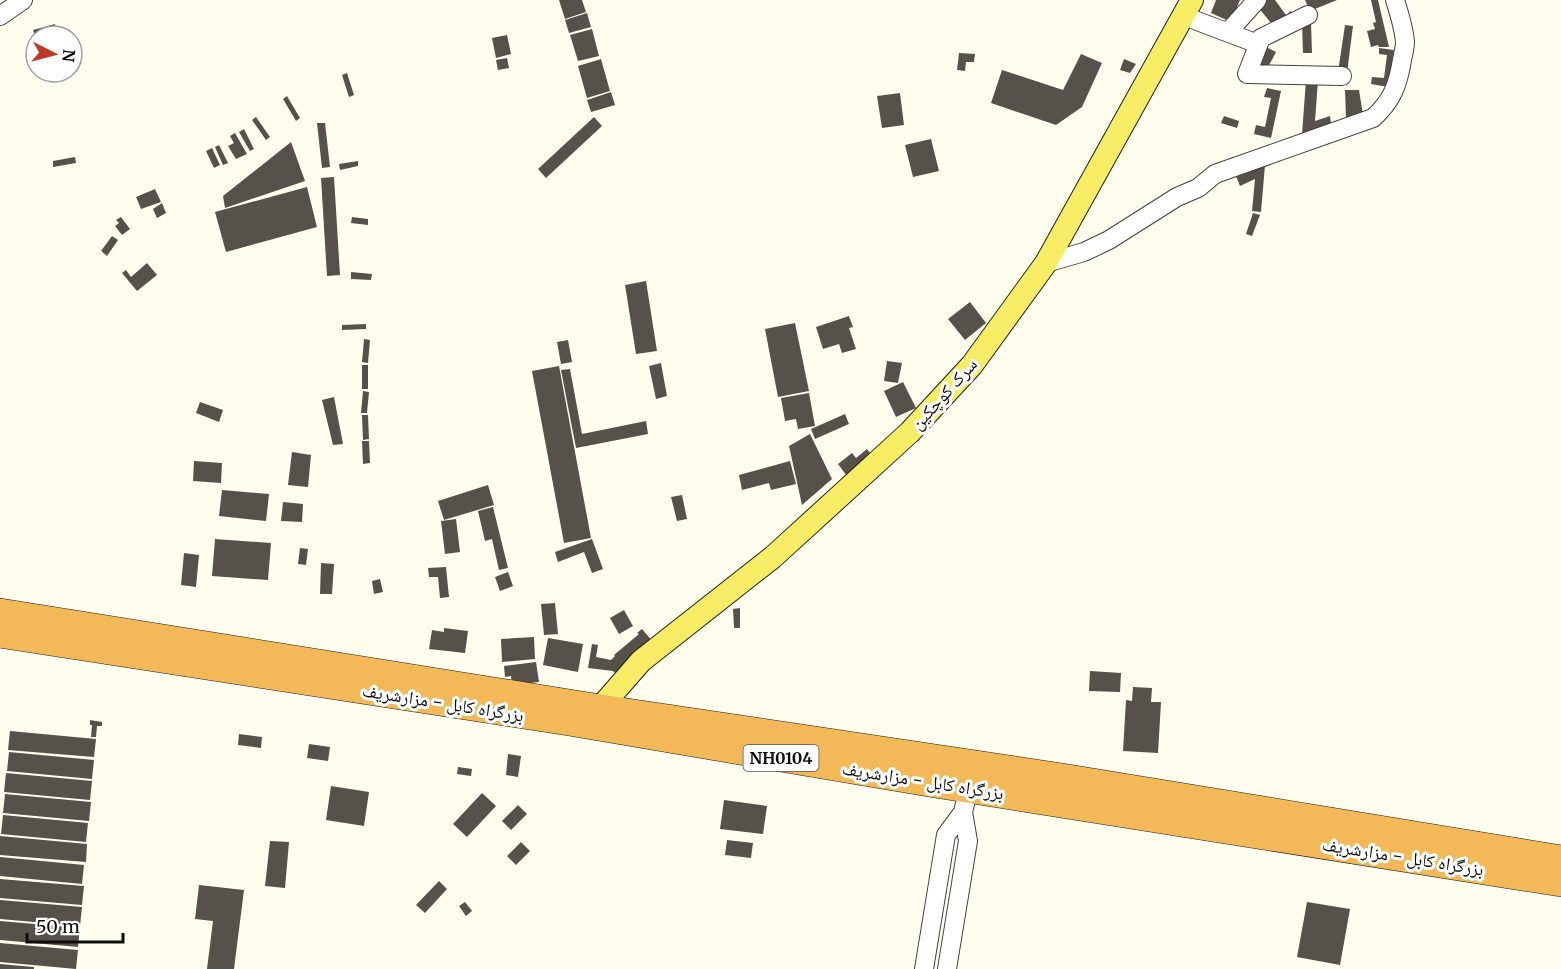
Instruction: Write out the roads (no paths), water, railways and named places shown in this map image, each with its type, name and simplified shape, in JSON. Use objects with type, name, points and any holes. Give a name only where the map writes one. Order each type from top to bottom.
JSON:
[{"type":"highway","name":"بزرگراه کابل - مزارشریف","points":[[0,612],[600,708],[1081,780],[1561,859]]},
{"type":"highway","name":"بزرگراه کابل - مزارشریف","points":[[0,634],[569,722],[929,783],[966,800],[1561,883]]},
{"type":"main road","name":"سرک کوچکین","points":[[600,708],[641,661],[773,557],[910,432],[972,365],[1046,263],[1188,8]]},
{"type":"street","points":[[0,16],[23,0]]},
{"type":"street","points":[[1228,33],[1257,0]]},
{"type":"street","points":[[1046,263],[1084,252],[1109,240],[1177,197],[1198,188],[1215,174],[1373,118],[1392,96],[1399,78],[1405,41],[1395,0]]},
{"type":"street","points":[[1188,8],[1228,33],[1258,44]]},
{"type":"street","points":[[1308,15],[1261,38],[1248,75],[1342,76]]},
{"type":"street","points":[[924,969],[946,835],[966,800]]},
{"type":"street","points":[[947,969],[968,841],[966,800]]}]
